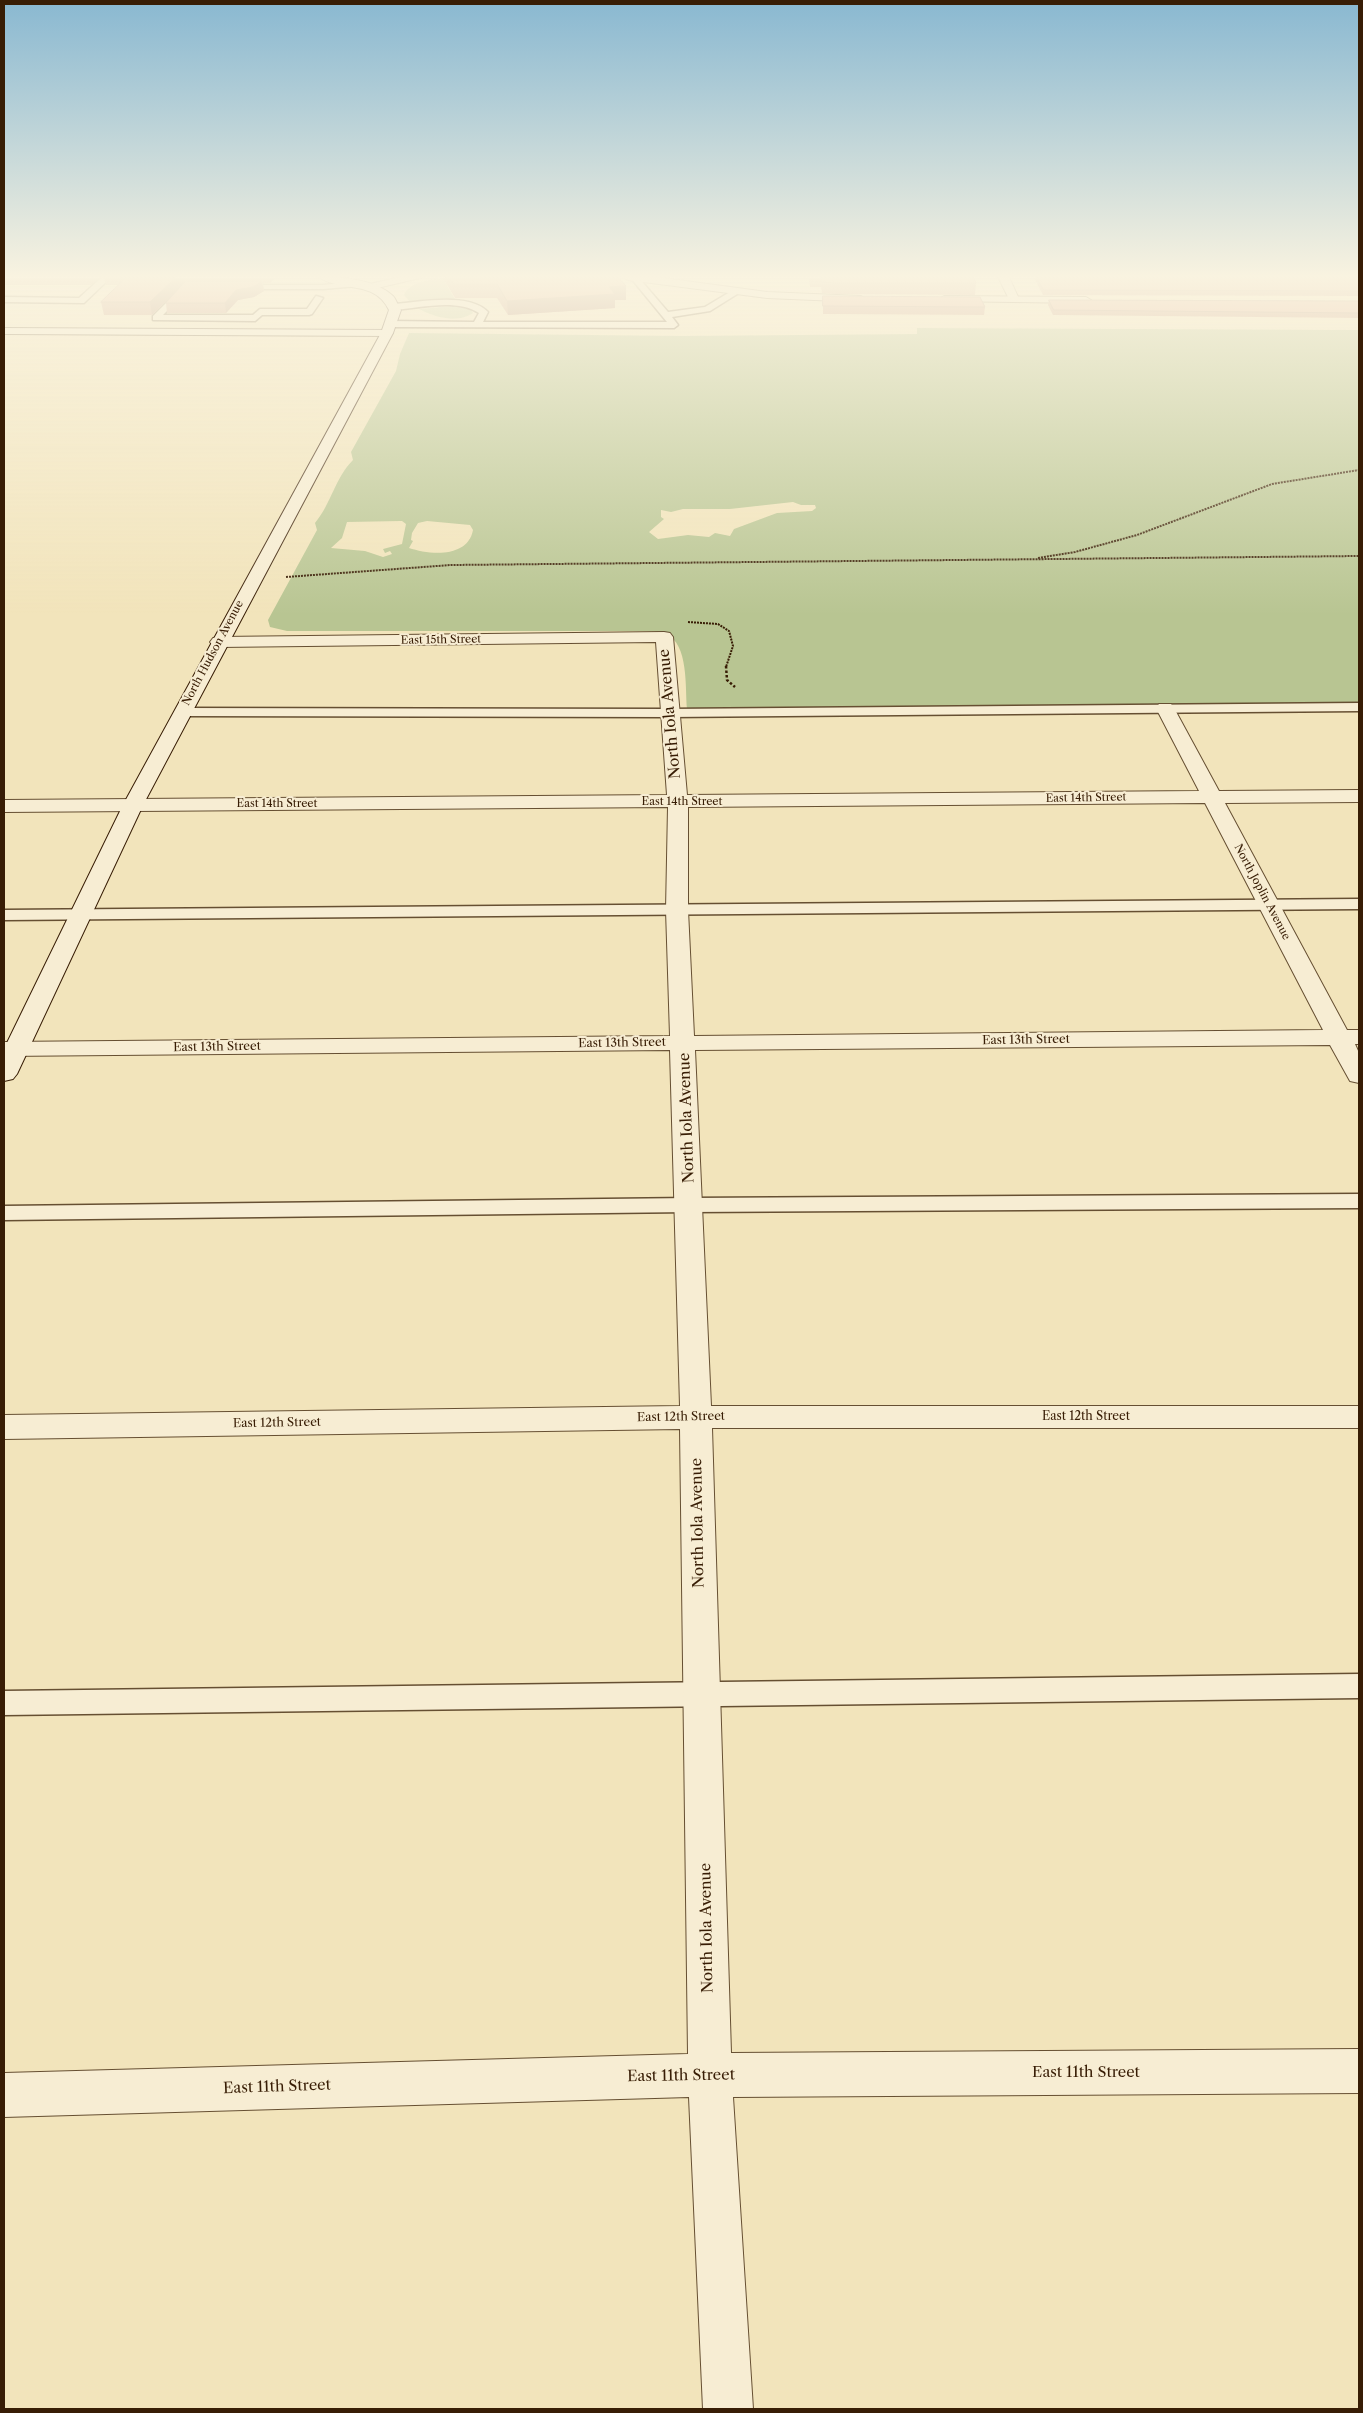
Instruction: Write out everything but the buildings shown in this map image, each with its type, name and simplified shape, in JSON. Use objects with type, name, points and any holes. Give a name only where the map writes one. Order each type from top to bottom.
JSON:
[{"type":"street","name":"North Hudson Avenue","points":[[4,1074],[10,1049],[80,914],[133,805],[356,390]]},
{"type":"street","name":"East 15th Street","points":[[219,642],[671,630]]},
{"type":"street","name":"North Iola Avenue","points":[[671,630],[670,713],[678,802],[678,910],[690,1205],[696,1417],[710,2075],[728,2409]]},
{"type":"street","name":"North Joplin Avenue","points":[[1165,708],[1268,904],[1349,1037],[1359,1076]]},
{"type":"street","name":"East 14th Street","points":[[4,806],[1359,796]]},
{"type":"street","name":"East 13th Street","points":[[10,1049],[1349,1037]]},
{"type":"street","name":"East 12th Street","points":[[4,1427],[696,1417],[1359,1417]]},
{"type":"street","name":"East 11th Street","points":[[4,2096],[710,2075],[1359,2071]]},
{"type":"lane","points":[[182,712],[670,713],[1359,707]]},
{"type":"lane","points":[[4,915],[1359,904]]},
{"type":"lane","points":[[4,1214],[690,1205],[1359,1201]]},
{"type":"lane","points":[[4,1703],[1359,1686]]},
{"type":"path","points":[[1022,560],[1075,552],[1138,535],[1272,484],[1359,470]]},
{"type":"path","points":[[253,579],[461,565],[1359,556]]},
{"type":"path","points":[[671,630],[715,622],[724,626],[732,637],[733,648],[726,664],[727,680],[733,687],[740,689]]},
{"type":"green space","points":[[386,390],[1359,390],[1359,704],[687,709],[686,679],[679,647],[666,634],[658,632],[287,631],[270,627],[268,620],[317,530],[315,523],[342,475],[353,460],[351,452]],"holes":[[[793,502],[801,505],[815,505],[816,508],[812,511],[777,513],[734,529],[730,536],[715,533],[709,537],[688,535],[658,539],[649,532],[664,519],[661,517],[661,510],[671,512],[683,509],[730,509]],[[402,521],[406,524],[402,544],[383,549],[385,553],[390,551],[392,554],[383,557],[365,551],[331,548],[342,538],[347,522]],[[427,521],[470,525],[473,530],[470,539],[464,546],[456,550],[437,553],[409,548],[413,541],[411,540],[412,533],[418,523]]]}]
